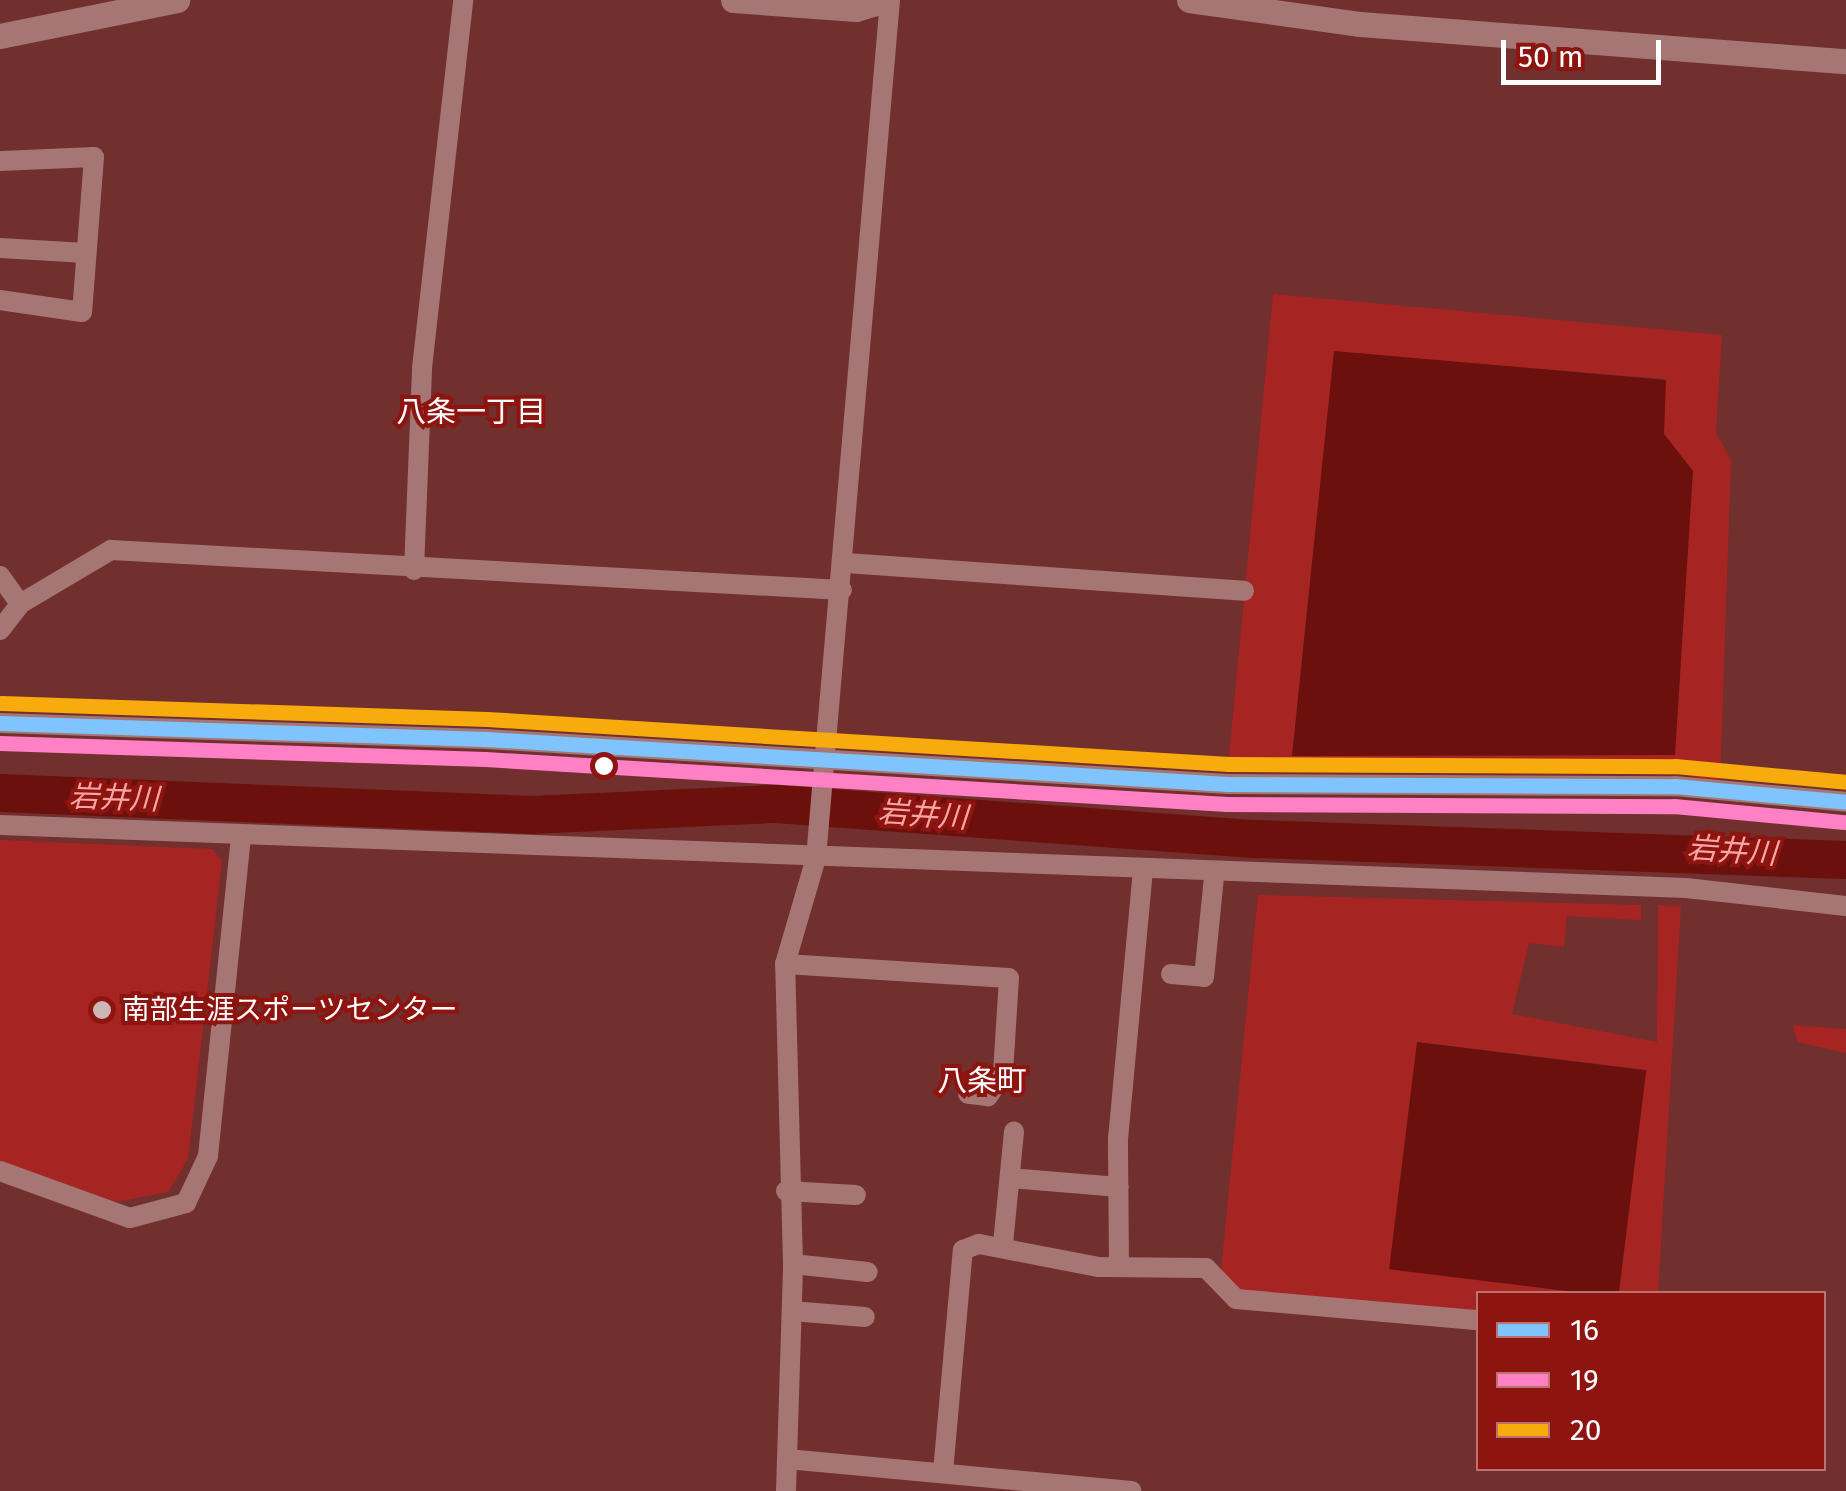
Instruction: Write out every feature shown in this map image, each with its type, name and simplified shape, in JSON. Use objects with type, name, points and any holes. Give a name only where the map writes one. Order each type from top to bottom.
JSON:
[{"type":"street","points":[[0,36],[177,0]]},
{"type":"street","points":[[414,570],[422,368],[464,0]]},
{"type":"street","points":[[734,0],[856,9],[888,0],[850,382],[846,563],[816,852],[785,964],[786,1191],[794,1264],[786,1491]]},
{"type":"street","points":[[1188,0],[1360,24],[1846,60]]},
{"type":"street","points":[[0,161],[94,157],[82,312],[0,300]]},
{"type":"street","points":[[0,248],[86,252]]},
{"type":"street","points":[[0,630],[20,604],[111,550],[414,570],[842,590]]},
{"type":"street","points":[[846,563],[1244,592]]},
{"type":"street","points":[[0,576],[20,604]]},
{"type":"street","points":[[0,722],[824,768],[1228,784],[1676,786],[1846,802]]},
{"type":"street","points":[[0,825],[241,837],[816,852],[1214,876],[1686,888],[1846,906]]},
{"type":"street","points":[[0,1171],[130,1218],[186,1204],[208,1156],[241,837]]},
{"type":"street","points":[[1119,1262],[1119,1187],[1143,872]]},
{"type":"street","points":[[1171,974],[1204,977],[1214,876]]},
{"type":"street","points":[[785,964],[1009,978],[1003,1074],[988,1096],[968,1094]]},
{"type":"street","points":[[1003,1244],[1014,1132]]},
{"type":"street","points":[[1010,1178],[1119,1187]]},
{"type":"street","points":[[786,1191],[856,1196]]},
{"type":"street","points":[[942,1472],[963,1250],[1003,1244],[1064,1263],[1206,1268],[1236,1299],[1476,1320]]},
{"type":"street","points":[[794,1264],[868,1272]]},
{"type":"street","points":[[792,1311],[865,1317]]},
{"type":"street","points":[[787,1459],[1132,1491]]},
{"type":"shaded area","points":[[1273,294],[1722,335],[1716,433],[1731,460],[1720,784],[1687,775],[1228,767]],"holes":[[[1334,352],[1665,379],[1664,434],[1693,472],[1292,756]]]},
{"type":"shaded area","points":[[1334,351],[1666,380],[1664,434],[1693,471],[1675,755],[1292,756]]},
{"type":"shaded area","name":"南部生涯スポーツセンター","points":[[0,840],[212,849],[222,861],[188,1159],[168,1192],[116,1202],[0,1161]]},
{"type":"shaded area","points":[[1258,895],[1641,905],[1641,920],[1567,916],[1564,947],[1529,943],[1512,1014],[1657,1042],[1658,905],[1681,906],[1658,1291],[1476,1291],[1476,1311],[1238,1291],[1221,1270]],"holes":[[[1418,1042],[1646,1070],[1396,1270]]]},
{"type":"shaded area","points":[[1793,1025],[1846,1029],[1846,1053],[1797,1042]]},
{"type":"shaded area","points":[[1417,1042],[1646,1070],[1619,1291],[1566,1291],[1389,1269]]},
{"type":"waterway","name":"岩井川","points":[[0,793],[531,815],[776,804],[1258,839],[1846,860]]},
{"type":"transit line","name":"20","points":[[1,703],[487,719],[1229,764],[1675,766],[1846,782]]},
{"type":"transit line","name":"16","points":[[0,723],[486,739],[1228,784],[1675,786],[1846,802]]},
{"type":"transit line","name":"19","points":[[0,743],[485,759],[1227,804],[1674,806],[1844,822]]},
{"type":"place","name":"南部生涯スポーツセンター","points":[[102,1010]]},
{"type":"district","name":"八条一丁目","points":[[471,412]]},
{"type":"district","name":"八条町","points":[[982,1081]]}]
